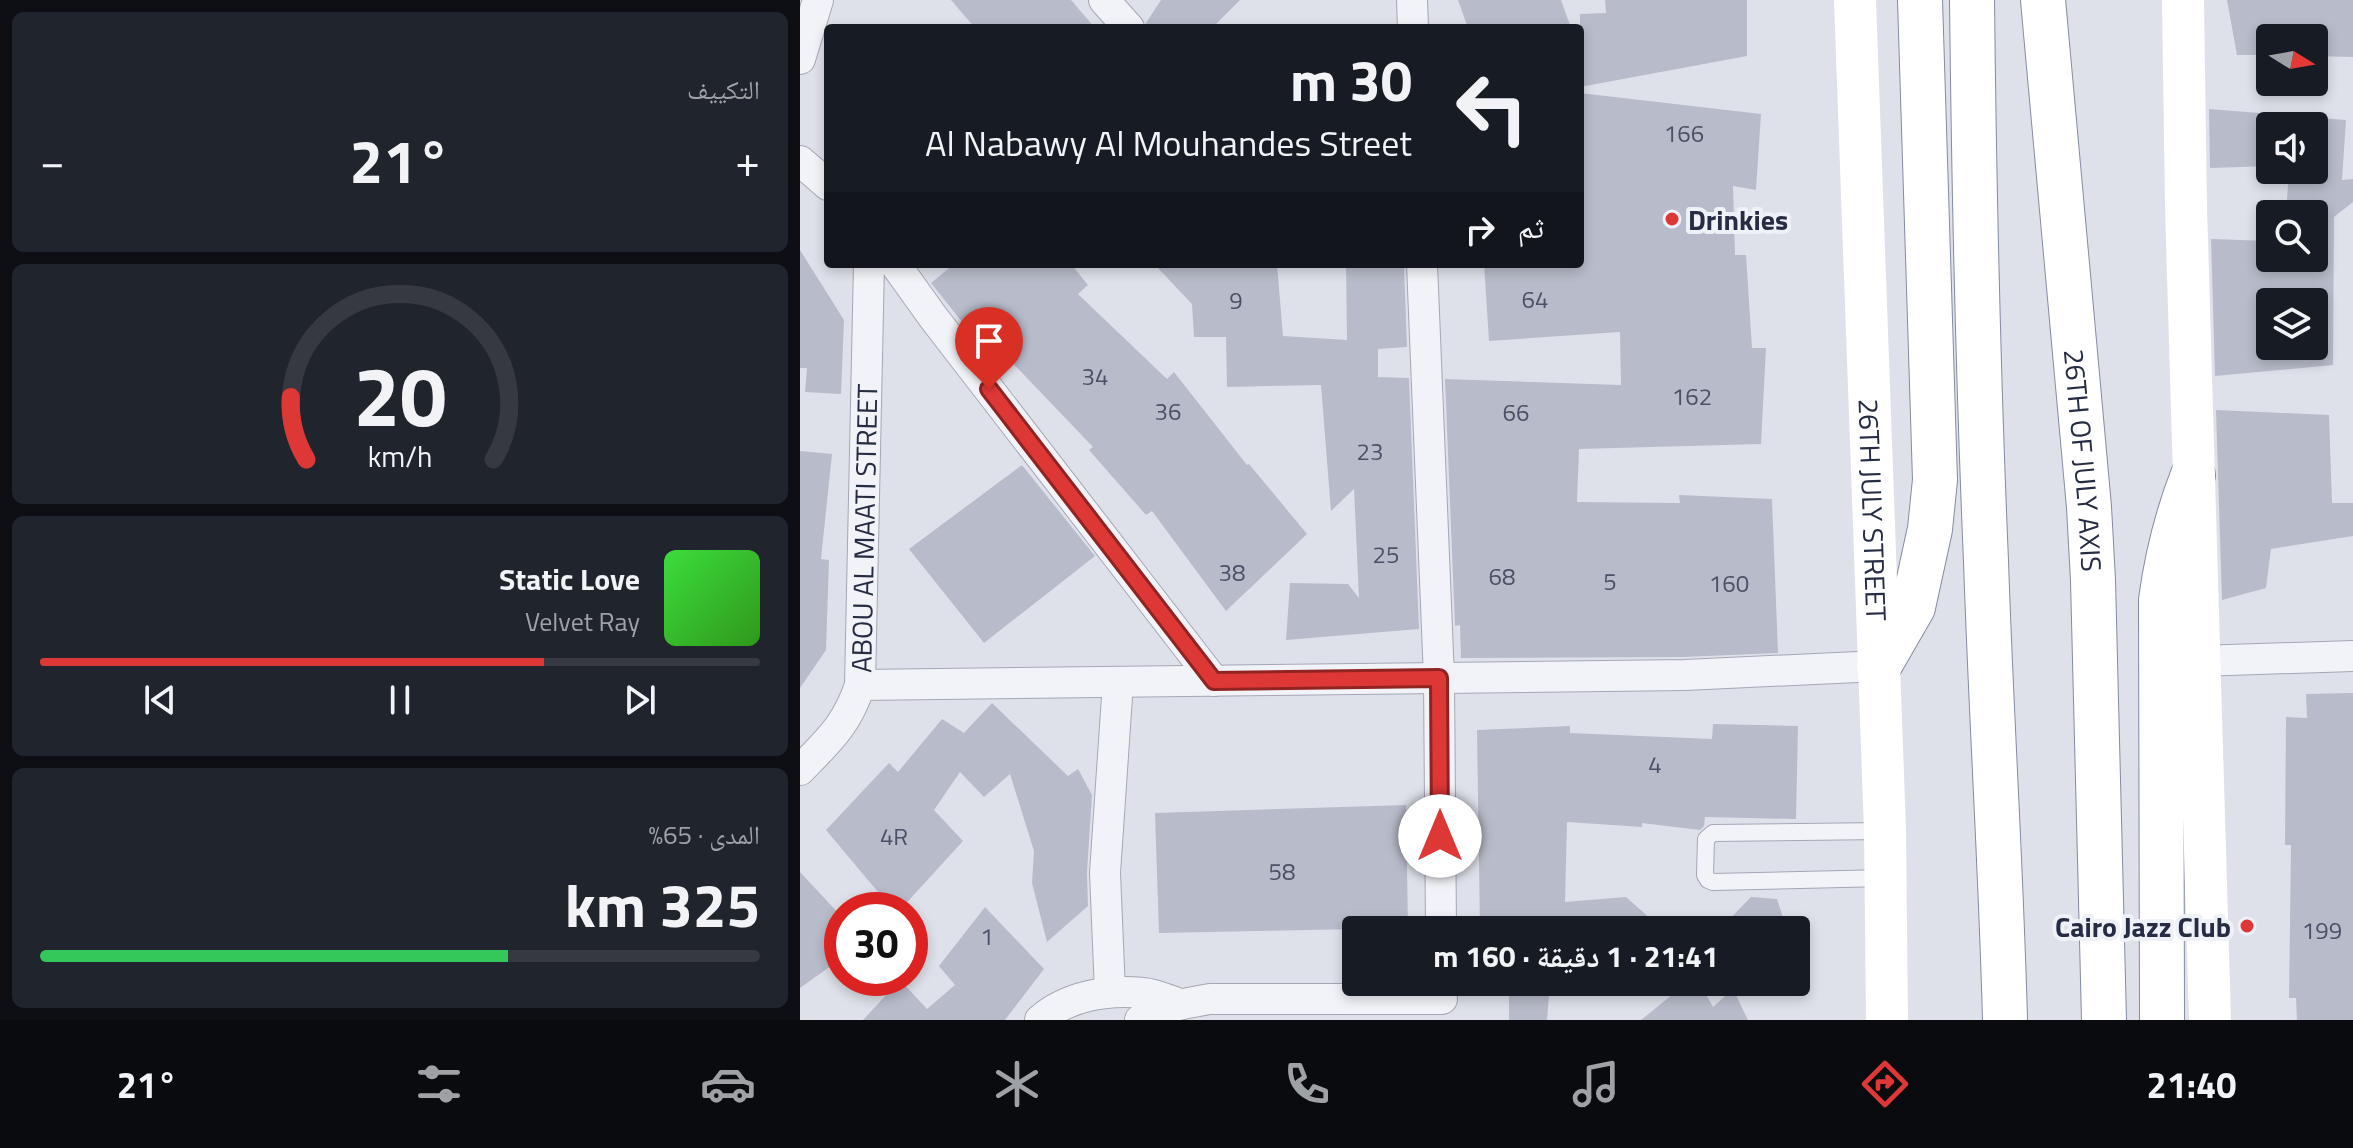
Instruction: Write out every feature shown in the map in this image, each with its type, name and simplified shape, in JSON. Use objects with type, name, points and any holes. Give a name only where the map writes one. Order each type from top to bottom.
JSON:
[{"type":"highway","points":[[1879,666],[1913,607],[1930,529],[1935,480],[1920,0]]},
{"type":"highway","points":[[1972,0],[1975,269],[2005,1020]]},
{"type":"highway","name":"26TH OF JULY AXIS","points":[[2043,0],[2089,507],[2104,1020]]},
{"type":"highway","points":[[2162,1020],[2161,600],[2166,562],[2193,475]]},
{"type":"main road","name":"26TH JULY STREET","points":[[1855,0],[1885,830],[1887,1020]]},
{"type":"main road","points":[[2183,0],[2193,475],[2210,1020]]},
{"type":"street","points":[[800,59],[818,0]]},
{"type":"street","points":[[1104,0],[1125,24]]},
{"type":"street","points":[[1412,0],[1413,24]]},
{"type":"street","points":[[800,161],[824,182]]},
{"type":"street","name":"ABOU AL MAATI STREET","points":[[800,770],[842,726],[860,685],[869,268]]},
{"type":"street","points":[[898,268],[1214,681]]},
{"type":"street","points":[[1422,268],[1439,678],[1441,916]]},
{"type":"street","points":[[2199,661],[2353,656]]},
{"type":"street","points":[[860,685],[1685,675],[1879,666]]},
{"type":"street","points":[[1110,992],[1105,873],[1118,682]]},
{"type":"street","points":[[1040,1020],[1076,999],[1110,992],[1146,993],[1180,1004]]},
{"type":"street","points":[[1140,1020],[1180,1004],[1210,999],[1442,1000]]},
{"type":"lane","points":[[1885,830],[1713,833],[1706,839],[1705,875],[1713,882],[1886,878]]},
{"type":"building","points":[[951,0],[1071,0],[1092,24],[972,24]]},
{"type":"building","points":[[1161,0],[1240,0],[1216,24],[1146,23]]},
{"type":"building","points":[[1458,0],[1561,0],[1570,24],[1467,24]]},
{"type":"building","points":[[1605,0],[1747,0],[1747,56],[1584,86],[1584,24],[1580,24],[1580,14],[1606,13]]},
{"type":"building","points":[[2227,0],[2353,0],[2353,57],[2328,56],[2328,24],[2256,24],[2256,55],[2237,55]]},
{"type":"building","points":[[1584,93],[1761,114],[1756,190],[1733,186],[1735,255],[1746,255],[1752,348],[1766,348],[1761,444],[1579,449],[1577,502],[1680,503],[1679,495],[1772,499],[1778,653],[1684,657],[1461,658],[1460,625],[1455,626],[1445,379],[1621,385],[1620,332],[1489,341],[1484,268],[1584,268]]},
{"type":"building","points":[[2209,109],[2256,113],[2256,166],[2210,168]]},
{"type":"building","points":[[2328,119],[2346,120],[2342,180],[2353,179],[2353,202],[2334,217],[2333,365],[2215,376],[2211,239],[2256,241],[2256,272],[2328,272],[2328,200],[2287,200],[2288,184],[2328,184]]},
{"type":"building","points":[[800,250],[844,320],[841,394],[805,392],[807,368],[800,368]]},
{"type":"building","points":[[949,268],[1074,268],[1088,285],[1078,294],[1167,379],[1174,372],[1247,465],[1307,534],[1226,611],[1152,511],[1146,515],[1089,450],[1093,447],[1004,354],[994,362],[931,283]]},
{"type":"building","points":[[1158,268],[1277,268],[1283,336],[1347,340],[1346,268],[1404,268],[1407,347],[1378,349],[1378,377],[1409,378],[1419,629],[1286,640],[1290,583],[1348,584],[1359,598],[1354,489],[1331,511],[1321,385],[1227,387],[1226,337],[1194,337],[1192,304]]},
{"type":"building","points":[[2216,410],[2329,415],[2332,503],[2353,503],[2353,536],[2271,549],[2266,588],[2222,600]]},
{"type":"building","points":[[800,451],[832,454],[821,559],[829,560],[826,650],[800,688]]},
{"type":"building","points":[[1022,465],[1095,556],[984,643],[909,549]]},
{"type":"building","points":[[2353,693],[2353,1020],[2297,1020],[2296,998],[2289,998],[2291,845],[2285,845],[2286,717],[2307,718],[2306,694]]},
{"type":"building","points":[[992,703],[1068,776],[1078,769],[1092,795],[1088,906],[1047,942],[1032,883],[1034,851],[1010,774],[984,797],[960,772],[934,810],[963,841],[916,892],[878,892],[826,830],[889,763],[898,772],[942,719],[964,733]]},
{"type":"building","points":[[1713,724],[1798,726],[1796,819],[1705,817],[1700,830],[1642,823],[1642,827],[1567,822],[1565,902],[1626,897],[1647,916],[1480,916],[1477,730],[1570,726],[1570,733],[1712,739]]},
{"type":"building","points":[[1406,805],[1408,916],[1342,916],[1342,929],[1159,933],[1155,813]]},
{"type":"building","points":[[800,872],[824,898],[824,971],[800,988]]},
{"type":"building","points":[[1751,897],[1777,899],[1782,916],[1733,916]]},
{"type":"building","points":[[985,907],[1044,969],[1005,1020],[863,1020],[885,996],[915,996],[927,1009],[955,985],[939,966]]},
{"type":"building","points":[[1509,996],[1549,996],[1547,1020],[1509,1020]]},
{"type":"building","points":[[1671,996],[1707,996],[1713,1007],[1725,996],[1736,996],[1748,1020],[1641,1020]]},
{"type":"place","name":"Drinkies","points":[[1672,219]]},
{"type":"place","name":"Cairo Jazz Club","points":[[2247,926]]},
{"type":"route","points":[[989,389],[1214,681],[1439,678],[1440,836]]}]
